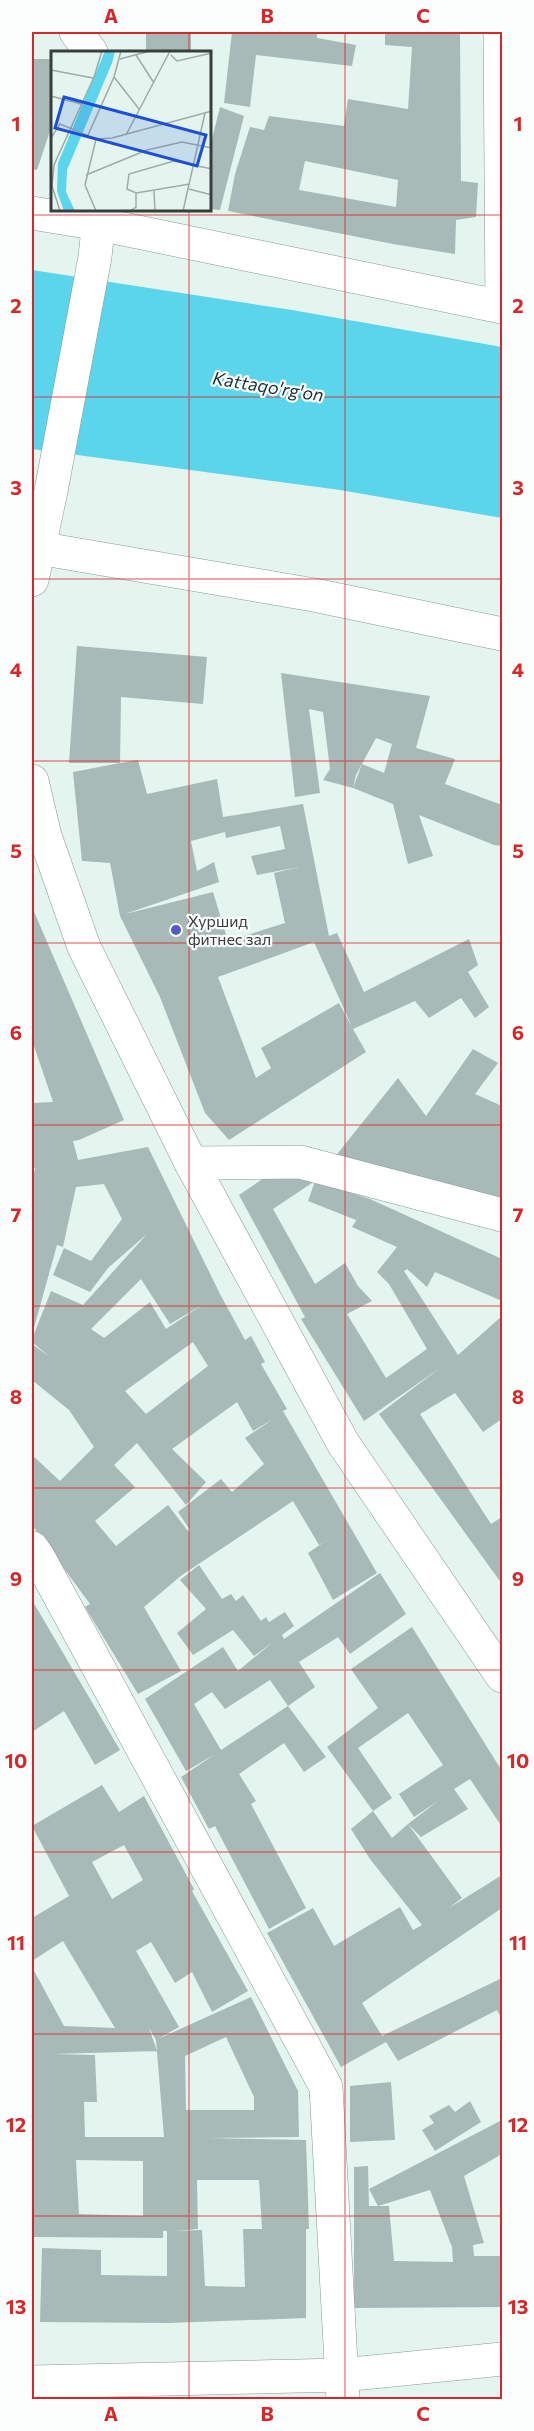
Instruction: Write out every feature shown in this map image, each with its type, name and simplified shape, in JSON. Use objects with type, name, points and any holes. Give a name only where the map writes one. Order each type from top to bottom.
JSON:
[{"type":"street","points":[[76,32],[90,51]]},
{"type":"street","points":[[32,213],[100,217],[502,308],[500,32]]},
{"type":"street","points":[[32,580],[95,257],[100,217]]},
{"type":"street","points":[[38,548],[314,595],[502,634]]},
{"type":"street","points":[[32,781],[45,836],[84,947],[191,1164],[343,1443],[502,1676]]},
{"type":"street","points":[[191,1164],[300,1162],[502,1215]]},
{"type":"street","points":[[32,1548],[326,2087],[343,2387]]},
{"type":"street","points":[[32,2382],[343,2387],[502,2359]]},
{"type":"water","name":"Kattaqo'rg'on","points":[[32,270],[292,310],[502,347],[502,518],[340,490],[32,449]]},
{"type":"building","points":[[146,32],[191,32],[191,51],[146,51]]},
{"type":"building","points":[[232,32],[317,32],[317,38],[356,45],[352,66],[256,55],[250,107],[224,103]]},
{"type":"building","points":[[385,32],[460,32],[461,181],[478,183],[476,217],[456,220],[455,254],[228,211],[235,174],[250,127],[264,130],[269,116],[344,126],[348,99],[408,109],[412,47],[385,45]],"holes":[[[305,161],[398,180],[396,207],[299,190]]]},
{"type":"building","points":[[32,59],[51,59],[50,131],[37,170],[32,169]]},
{"type":"building","points":[[220,107],[244,116],[220,210],[212,209],[212,139]]},
{"type":"building","points":[[77,646],[207,657],[203,704],[121,697],[120,763],[69,763]]},
{"type":"building","points":[[281,673],[430,696],[416,748],[455,759],[445,784],[502,805],[502,846],[494,845],[419,815],[433,856],[408,864],[393,804],[353,788],[323,780],[330,769],[323,712],[309,709],[320,793],[295,797]],"holes":[[[376,738],[392,744],[384,773],[362,764],[353,788],[356,775]]]},
{"type":"building","points":[[138,760],[147,794],[217,779],[223,817],[303,804],[329,936],[337,933],[364,992],[469,939],[478,965],[468,972],[489,1007],[475,1018],[461,998],[429,1018],[415,1001],[353,1029],[366,1052],[229,1140],[205,1113],[160,997],[120,916],[110,863],[82,861],[73,772]],"holes":[[[280,826],[285,849],[251,856],[257,875],[299,867],[274,873],[285,923],[228,941],[213,892],[125,914],[219,882],[214,862],[197,871],[191,841],[225,832],[226,838]],[[314,942],[352,1027],[339,1003],[261,1048],[271,1068],[256,1078],[218,977]]]},
{"type":"building","points":[[32,907],[124,1120],[73,1141],[78,1160],[148,1147],[220,1294],[245,1340],[251,1336],[265,1362],[261,1364],[287,1409],[283,1411],[377,1573],[333,1600],[308,1553],[330,1538],[319,1545],[293,1501],[182,1575],[144,1607],[181,1671],[138,1694],[85,1607],[90,1604],[32,1525],[32,1455],[60,1481],[94,1447],[69,1410],[32,1380],[32,1344],[50,1357],[32,1342],[32,1339],[51,1291],[83,1305],[147,1234],[108,1268],[90,1292],[53,1275],[64,1248],[91,1261],[122,1219],[104,1184],[76,1187],[63,1247],[57,1245],[32,1335],[32,1183],[35,1168],[32,1168],[32,1103],[53,1102],[32,1040]],"holes":[[[141,1279],[170,1324],[202,1305],[166,1329],[150,1302],[104,1338],[91,1329]],[[193,1342],[208,1366],[146,1414],[125,1391]],[[237,1402],[253,1431],[273,1419],[245,1438],[264,1464],[232,1492],[221,1479],[178,1512],[190,1530],[188,1531],[168,1505],[116,1546],[95,1521],[135,1487],[114,1465],[137,1443],[186,1505],[206,1482],[172,1449]]]},
{"type":"building","points":[[473,1049],[498,1063],[475,1094],[502,1106],[502,1199],[334,1158],[398,1078],[426,1116]]},
{"type":"building","points":[[273,1172],[315,1181],[370,1199],[502,1259],[502,1301],[435,1272],[427,1287],[407,1269],[404,1271],[458,1355],[502,1316],[502,1419],[483,1432],[455,1393],[420,1414],[491,1524],[502,1517],[502,1584],[379,1414],[440,1368],[364,1421],[301,1319],[305,1317],[239,1195]],"holes":[[[315,1181],[308,1201],[356,1220],[362,1211],[352,1227],[397,1247],[377,1272],[389,1284],[427,1349],[386,1378],[347,1314],[372,1301],[358,1286],[345,1263],[315,1284],[273,1209]]]},
{"type":"building","points":[[199,1565],[222,1599],[231,1594],[236,1601],[243,1595],[261,1621],[266,1617],[269,1622],[285,1612],[294,1626],[282,1635],[284,1639],[380,1573],[406,1614],[350,1654],[338,1637],[299,1662],[315,1687],[288,1706],[326,1757],[304,1772],[284,1743],[239,1774],[256,1801],[251,1804],[306,1908],[269,1929],[215,1826],[209,1829],[181,1777],[214,1755],[186,1771],[145,1699],[223,1647],[238,1671],[273,1642],[254,1656],[233,1630],[193,1655],[177,1633],[206,1609],[180,1580]],"holes":[[[270,1680],[288,1706],[221,1750],[194,1704],[212,1692],[225,1709]]]},
{"type":"building","points":[[32,1600],[120,1750],[95,1765],[64,1711],[32,1732]]},
{"type":"building","points":[[412,1627],[502,1771],[502,1827],[470,1779],[454,1789],[468,1809],[421,1837],[408,1824],[438,1801],[414,1817],[399,1794],[443,1765],[408,1713],[358,1748],[392,1798],[373,1811],[327,1747],[378,1708],[351,1669]]},
{"type":"building","points":[[102,1785],[119,1812],[144,1796],[194,1889],[192,1891],[248,1991],[212,2012],[192,1972],[175,1983],[151,1942],[136,1951],[179,2027],[158,2039],[251,1997],[298,2091],[299,2137],[209,2138],[306,2140],[309,2229],[306,2229],[306,2318],[168,2323],[40,2322],[42,2248],[101,2250],[101,2275],[167,2276],[167,2231],[163,2231],[163,2238],[33,2237],[32,1967],[64,2026],[115,2028],[63,1941],[32,1961],[32,1918],[69,1896],[32,1826]],"holes":[[[124,1845],[143,1880],[112,1899],[92,1862]],[[149,2028],[156,2040],[157,2051]],[[226,2037],[254,2097],[254,2110],[186,2110],[185,2056]],[[157,2051],[164,2137],[85,2137],[84,2102],[97,2102],[95,2055],[53,2054]],[[76,2160],[143,2161],[143,2216],[79,2214]],[[197,2180],[259,2180],[262,2229],[243,2229],[245,2287],[205,2286],[202,2230],[176,2231],[198,2229]]]},
{"type":"building","points":[[373,1811],[392,1838],[408,1824],[462,1898],[449,1908],[502,1875],[502,1908],[362,2003],[382,2036],[502,1978],[502,2020],[497,2010],[398,2061],[386,2042],[341,2067],[267,1933],[313,1908],[334,1946],[400,1907],[413,1930],[422,1925],[370,1859],[351,1829]]},
{"type":"building","points":[[391,2082],[395,2140],[350,2142],[350,2086]]},
{"type":"building","points":[[470,2101],[481,2122],[435,2151],[422,2130],[434,2123],[429,2116],[449,2105],[455,2112]]},
{"type":"building","points":[[502,2120],[502,2154],[464,2176],[484,2243],[473,2245],[474,2256],[502,2256],[502,2307],[354,2308],[354,2167],[368,2166],[369,2206],[378,2206],[369,2189]],"holes":[[[430,2190],[452,2247],[453,2262],[394,2261],[389,2206],[378,2206]]]},
{"type":"place","name":"Хуршид фитнес зал","points":[[176,930]]}]
